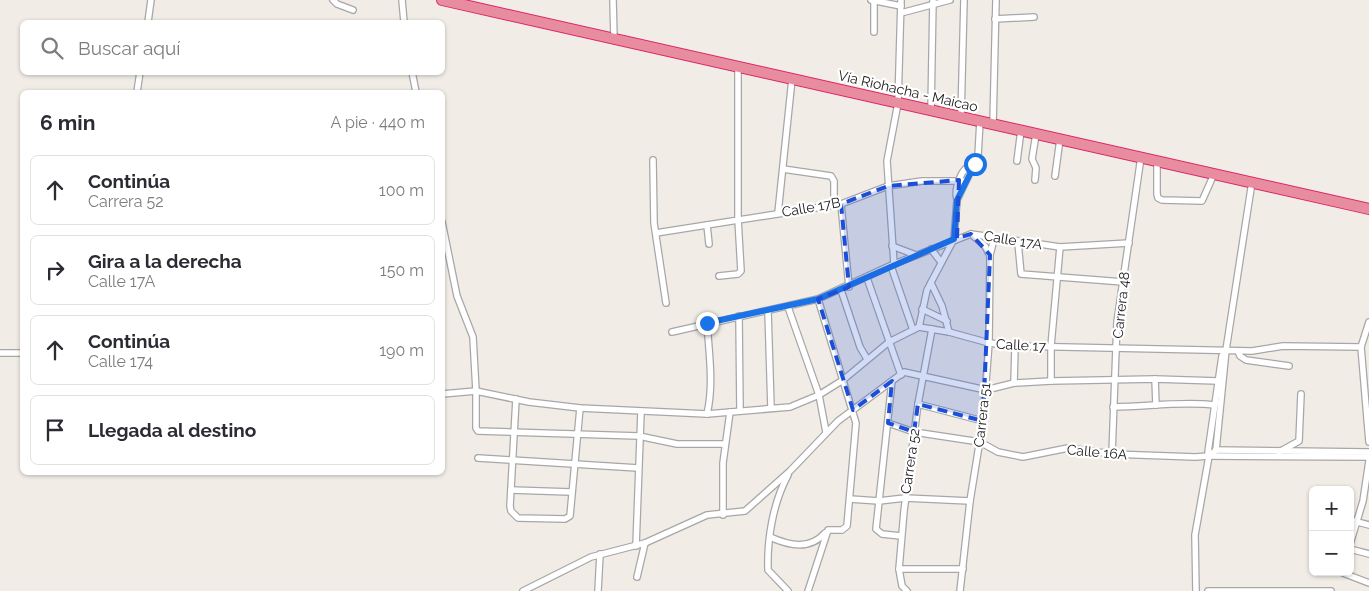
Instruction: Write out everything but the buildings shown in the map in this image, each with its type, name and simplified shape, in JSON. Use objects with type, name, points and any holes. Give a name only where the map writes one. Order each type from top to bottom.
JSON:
[{"type":"highway","name":"Vía Riohacha - Maicao","points":[[444,0],[1369,209]]},
{"type":"street","points":[[148,20],[151,0]]},
{"type":"street","points":[[333,0],[337,4],[352,10]]},
{"type":"street","points":[[402,0],[404,20]]},
{"type":"street","points":[[613,0],[614,39]]},
{"type":"street","points":[[874,32],[873,0],[901,6],[950,0]]},
{"type":"street","points":[[961,117],[964,0]]},
{"type":"street","points":[[993,124],[996,0]]},
{"type":"street","points":[[931,110],[933,2]]},
{"type":"street","points":[[901,6],[898,103],[887,161],[892,265],[913,330]]},
{"type":"street","points":[[995,19],[1034,17]]},
{"type":"street","points":[[719,276],[738,274],[741,271],[738,219],[738,67]]},
{"type":"street","points":[[138,90],[140,75]]},
{"type":"street","points":[[413,75],[416,90]]},
{"type":"street","points":[[778,213],[792,79]]},
{"type":"street","points":[[445,394],[476,391],[580,408],[707,414],[790,407],[819,395],[843,380],[889,342],[919,327],[930,283],[954,239],[956,189],[962,180],[967,166],[975,164],[980,121]]},
{"type":"street","points":[[1017,161],[1021,130]]},
{"type":"street","points":[[1035,180],[1036,168],[1032,159],[1036,134]]},
{"type":"street","points":[[1055,176],[1060,139]]},
{"type":"street","name":"Carrera 48","points":[[1112,454],[1118,322],[1141,157]]},
{"type":"street","points":[[653,160],[656,233],[666,303]]},
{"type":"street","points":[[1157,161],[1157,194],[1158,198],[1162,200],[1202,201],[1214,174]]},
{"type":"street","points":[[783,169],[830,176],[834,181],[834,205]]},
{"type":"street","name":"Calle 17B","points":[[656,233],[841,204],[888,186],[922,181],[962,180]]},
{"type":"street","points":[[1216,450],[1226,350],[1252,182]]},
{"type":"street","points":[[841,204],[849,287]]},
{"type":"street","points":[[707,225],[709,244]]},
{"type":"street","points":[[971,234],[985,246],[990,255]]},
{"type":"street","name":"Calle 17A","points":[[672,332],[818,299],[849,287],[892,265],[954,239],[971,234],[1018,243],[1060,247],[1129,243]]},
{"type":"street","points":[[445,238],[456,296],[472,337],[476,391],[476,428],[478,431],[639,436],[677,444],[724,444]]},
{"type":"street","name":"Carrera 51","points":[[960,591],[970,501],[986,390],[989,343],[990,255],[994,239]]},
{"type":"street","points":[[1018,243],[1021,274],[1123,282]]},
{"type":"street","points":[[892,246],[916,255]]},
{"type":"street","points":[[1051,381],[1051,346],[1060,247]]},
{"type":"street","points":[[931,249],[941,262]]},
{"type":"street","points":[[867,278],[889,342],[903,373]]},
{"type":"street","points":[[930,283],[949,332]]},
{"type":"street","points":[[841,290],[860,347],[867,359]]},
{"type":"street","points":[[770,537],[789,544],[812,544],[828,530],[842,530],[847,526],[856,423],[818,299]]},
{"type":"street","points":[[788,307],[819,395],[826,432]]},
{"type":"street","points":[[922,309],[946,321]]},
{"type":"street","points":[[768,311],[771,408]]},
{"type":"street","points":[[739,316],[740,411]]},
{"type":"street","points":[[1369,322],[1361,347],[1369,441]]},
{"type":"street","points":[[707,323],[710,403],[707,414]]},
{"type":"street","name":"Calle 17","points":[[919,327],[949,332],[989,343],[1015,346],[1118,350],[1238,351],[1259,351],[1284,346],[1361,347]]},
{"type":"street","name":"Carrera 52","points":[[907,591],[902,586],[899,569],[901,536],[922,376],[932,329]]},
{"type":"street","points":[[1014,384],[1015,346]]},
{"type":"street","points":[[1196,591],[1195,535],[1209,456],[1214,405],[1222,356],[1226,350]]},
{"type":"street","points":[[1238,351],[1240,356],[1246,360],[1290,366]]},
{"type":"street","points":[[0,353],[20,353]]},
{"type":"street","points":[[523,591],[591,556],[645,543],[707,515],[724,515],[745,511],[790,471],[826,432],[903,373],[986,390],[1014,384],[1051,381],[1155,379],[1218,381]]},
{"type":"street","points":[[1155,379],[1156,405]]},
{"type":"street","points":[[892,381],[876,529],[878,533],[901,536]]},
{"type":"street","points":[[1279,454],[1300,441],[1301,394]]},
{"type":"street","points":[[516,398],[511,511],[518,518],[568,518],[580,408]]},
{"type":"street","points":[[1113,407],[1182,402],[1214,405]]},
{"type":"street","points":[[918,404],[983,421]]},
{"type":"street","points":[[636,546],[641,412]]},
{"type":"street","points":[[724,515],[724,444],[730,412]]},
{"type":"street","name":"Calle 16A","points":[[888,423],[914,432],[980,442],[998,452],[1023,457],[1068,448],[1112,454],[1194,458],[1279,454]]},
{"type":"street","points":[[1209,456],[1216,450],[1369,459],[1363,501],[1354,521],[1369,525]]},
{"type":"street","points":[[1279,454],[1369,452]]},
{"type":"street","points":[[478,458],[638,468]]},
{"type":"street","points":[[788,591],[768,570],[767,553],[776,504],[790,471]]},
{"type":"street","points":[[511,490],[571,492]]},
{"type":"street","points":[[850,499],[879,501],[905,498],[970,501]]},
{"type":"street","points":[[808,591],[828,530]]},
{"type":"street","points":[[637,577],[645,543]]},
{"type":"street","points":[[1354,550],[1369,554]]},
{"type":"street","points":[[598,591],[600,554]]},
{"type":"street","points":[[899,569],[963,570]]},
{"type":"street","points":[[1351,576],[1369,583]]},
{"type":"street","points":[[1208,591],[1331,591]]},
{"type":"highlighted area","points":[[959,180],[957,238],[971,234],[990,255],[983,421],[918,404],[914,432],[888,423],[892,381],[853,410],[818,299],[849,287],[841,204],[888,186]]},
{"type":"route","points":[[707,323],[818,299],[849,287],[894,264],[954,239],[957,229],[957,200],[975,164]]}]
